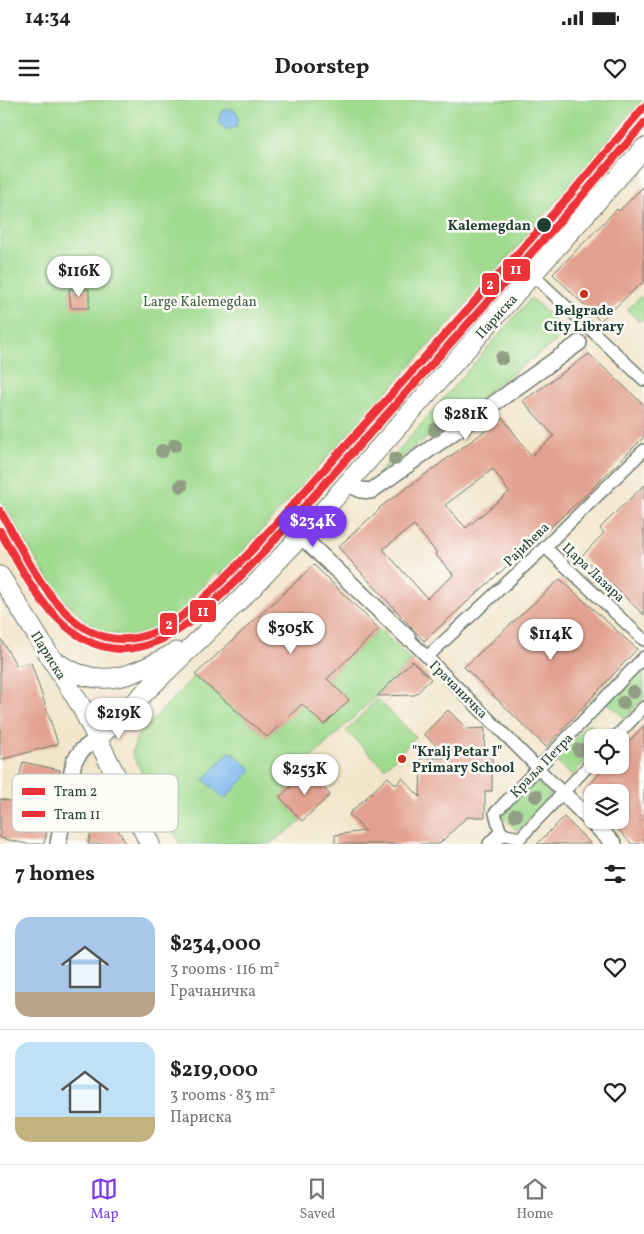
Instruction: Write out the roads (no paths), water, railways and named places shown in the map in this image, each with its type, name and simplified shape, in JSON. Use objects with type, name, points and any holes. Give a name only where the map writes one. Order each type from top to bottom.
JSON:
[{"type":"street","name":"Париска","points":[[0,576],[52,659],[98,738],[301,536],[644,148]]},
{"type":"street","points":[[533,275],[644,380]]},
{"type":"street","points":[[347,483],[361,490],[371,490],[579,343]]},
{"type":"street","name":"Рајићева","points":[[427,657],[545,547],[644,450]]},
{"type":"street","name":"Грачаничка","points":[[301,536],[408,638],[614,844]]},
{"type":"street","name":"Цара Лазара","points":[[545,547],[644,640]]},
{"type":"street","points":[[52,659],[73,674],[122,677],[151,666],[199,639]]},
{"type":"street","name":"Краља Петра","points":[[584,772],[565,795],[520,838],[496,839],[494,813],[539,769],[644,657]]},
{"type":"street","points":[[623,729],[644,706]]},
{"type":"street","points":[[71,774],[74,761],[82,750],[98,738],[116,774]]},
{"type":"street","points":[[144,832],[150,844]]},
{"type":"water","points":[[229,109],[236,112],[239,119],[236,126],[229,129],[222,126],[219,119],[222,112]]},
{"type":"water","points":[[230,751],[252,770],[225,799],[204,780]]},
{"type":"tram line","name":"2","points":[[0,511],[48,592],[83,627],[109,638],[135,638],[161,629],[185,613],[209,593],[253,549],[570,195],[644,107]]},
{"type":"tram line","name":"11","points":[[0,531],[22,571],[41,599],[77,635],[106,647],[134,648],[161,640],[187,624],[213,603],[260,556],[577,202],[644,123]]},
{"type":"place","name":"Kalemegdan","points":[[544,225]]},
{"type":"place","name":"Belgrade City Library","points":[[584,294]]},
{"type":"place","name":"\"Kralj Petar I\" Primary School","points":[[402,759]]},
{"type":"park label","name":"Large Kalemegdan","points":[[200,301]]}]
